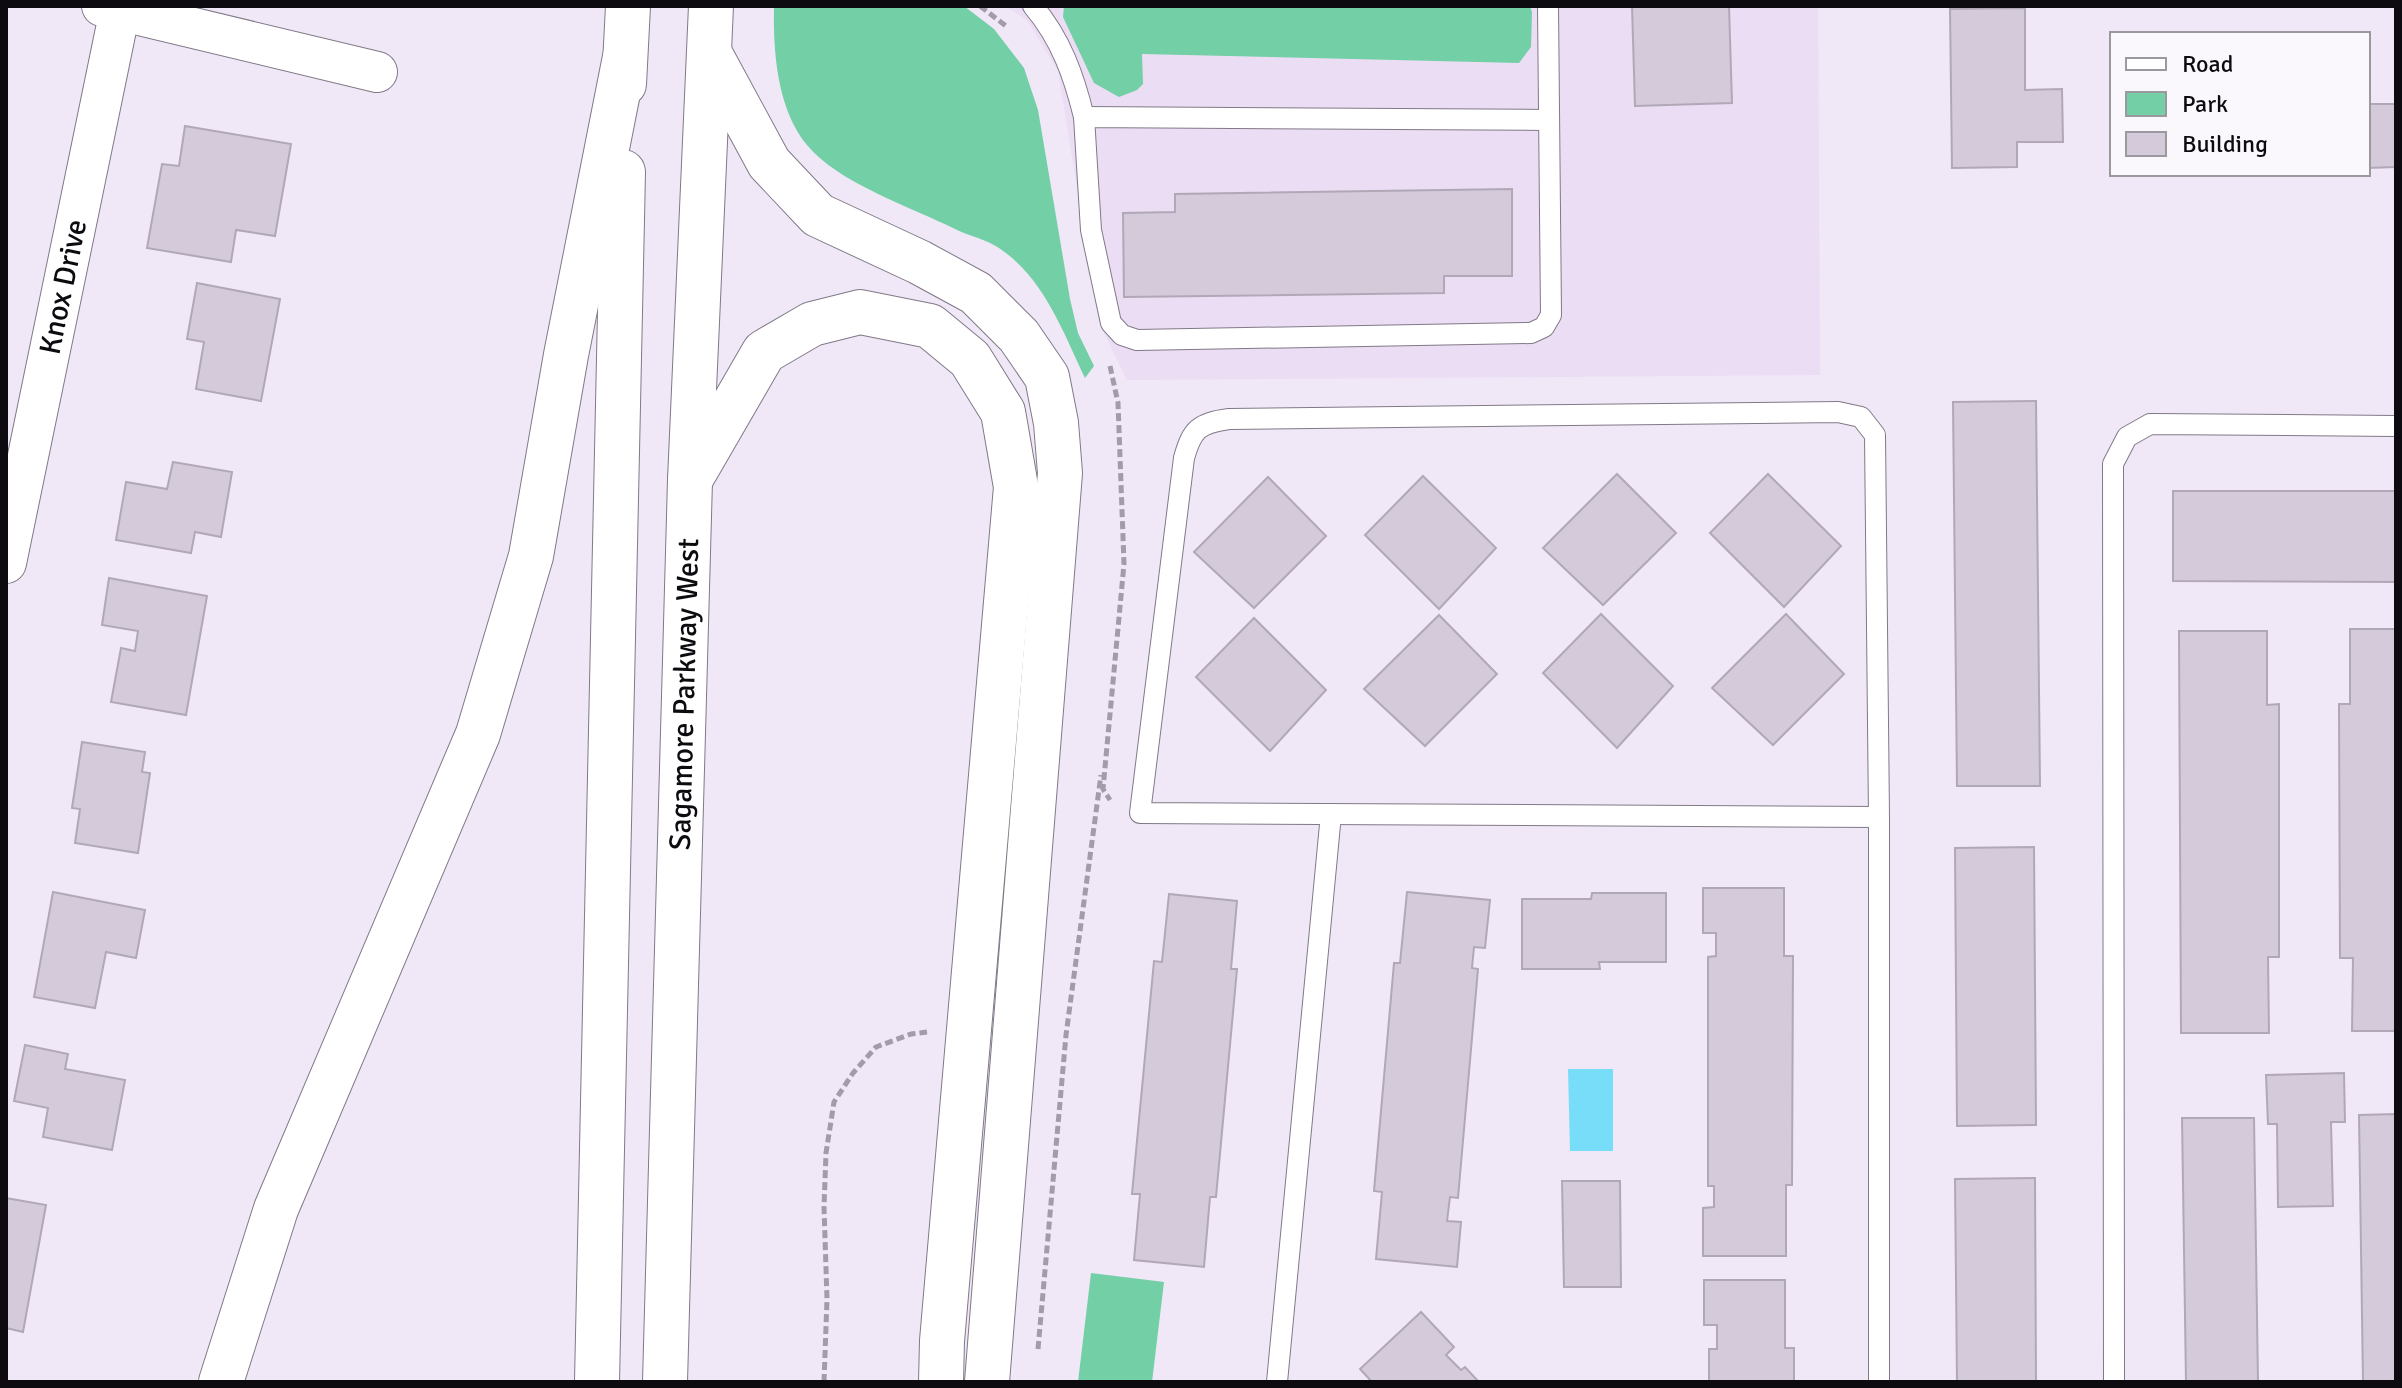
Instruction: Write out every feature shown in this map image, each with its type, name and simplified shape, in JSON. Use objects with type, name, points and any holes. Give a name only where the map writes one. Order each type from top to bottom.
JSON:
[{"type":"highway","points":[[597,1382],[628,6]]},
{"type":"highway","name":"Sagamore Parkway West","points":[[665,1382],[690,480],[711,6]]},
{"type":"highway","points":[[710,54],[769,163],[818,215],[919,262],[976,293],[1019,336],[1047,377],[1056,423],[1060,473],[987,1382]]},
{"type":"highway","points":[[221,1382],[276,1209],[478,734],[531,556],[566,355],[625,57]]},
{"type":"highway","points":[[690,480],[764,352],[812,324],[860,312],[930,326],[970,359],[1003,412],[1016,487],[942,1341],[941,1382]]},
{"type":"street","points":[[130,10],[377,72]]},
{"type":"street","name":"Knox Drive","points":[[6,563],[130,10]]},
{"type":"lane","points":[[1033,6],[1064,53],[1084,117],[1091,230],[1111,323],[1122,335],[1137,340],[1531,333],[1544,327],[1551,315],[1548,6]]},
{"type":"lane","points":[[1084,117],[1548,120]]},
{"type":"lane","points":[[1879,817],[1140,813],[1184,458],[1190,436],[1207,422],[1229,419],[1823,412],[1861,417],[1875,435],[1879,817],[1879,1382]]},
{"type":"lane","points":[[2114,1382],[2113,464],[2127,437],[2150,424],[2396,426]]},
{"type":"lane","points":[[1277,1382],[1331,814]]},
{"type":"path","points":[[1037,1350],[1066,1035],[1113,688]]},
{"type":"path","points":[[824,1382],[827,1299],[825,1180],[834,1102],[853,1073],[876,1047],[911,1034],[935,1031]]},
{"type":"shaded area","points":[[1005,6],[1818,6],[1820,375],[1127,380],[1099,323],[1058,71],[1027,20]]},
{"type":"green space","points":[[774,6],[964,6],[994,29],[1024,68],[1038,110],[1070,299],[1078,333],[1094,366],[1085,378],[1051,307],[1015,260],[989,242],[856,182],[820,159],[807,145],[797,131],[783,97],[776,60]]},
{"type":"green space","points":[[1064,6],[1530,6],[1531,47],[1519,63],[1142,54],[1143,84],[1137,90],[1119,97],[1094,83],[1063,17]]},
{"type":"green space","points":[[1091,1273],[1164,1282],[1152,1382],[1078,1382]]},
{"type":"water","points":[[1568,1069],[1613,1069],[1613,1151],[1570,1151]]},
{"type":"building","points":[[1632,6],[1729,6],[1732,103],[1635,106]]},
{"type":"building","points":[[2025,8],[2025,90],[2062,89],[2063,142],[2017,142],[2017,167],[1952,168],[1950,9]]},
{"type":"building","points":[[2370,104],[2396,104],[2396,167],[2370,168]]},
{"type":"building","points":[[185,126],[291,144],[275,236],[236,230],[231,262],[147,248],[162,164],[179,166]]},
{"type":"building","points":[[1512,189],[1512,276],[1444,276],[1444,293],[1124,297],[1123,213],[1175,212],[1175,194]]},
{"type":"building","points":[[197,283],[280,299],[261,401],[196,389],[204,342],[187,339]]},
{"type":"building","points":[[2036,401],[2040,786],[1957,786],[1953,402]]},
{"type":"building","points":[[173,462],[232,472],[221,537],[195,532],[191,553],[116,540],[126,482],[167,489]]},
{"type":"building","points":[[1617,474],[1676,533],[1603,605],[1543,548]]},
{"type":"building","points":[[1768,474],[1841,546],[1784,607],[1710,533]]},
{"type":"building","points":[[1423,476],[1496,548],[1439,609],[1365,535]]},
{"type":"building","points":[[1268,477],[1326,536],[1254,608],[1194,552]]},
{"type":"building","points":[[2173,491],[2396,491],[2396,582],[2173,581]]},
{"type":"building","points":[[109,578],[207,596],[186,715],[111,702],[121,648],[135,651],[138,631],[102,625]]},
{"type":"building","points":[[1601,614],[1673,686],[1617,748],[1543,673]]},
{"type":"building","points":[[1786,614],[1844,674],[1773,745],[1712,688]]},
{"type":"building","points":[[1439,615],[1497,674],[1425,746],[1364,689]]},
{"type":"building","points":[[1254,618],[1326,690],[1270,751],[1196,677]]},
{"type":"building","points":[[2350,629],[2396,629],[2396,1031],[2352,1031],[2353,958],[2340,958],[2339,704],[2350,704]]},
{"type":"building","points":[[2179,631],[2267,631],[2267,705],[2279,704],[2279,957],[2268,957],[2269,1033],[2181,1033]]},
{"type":"building","points":[[82,742],[145,752],[142,772],[150,773],[138,853],[75,843],[80,809],[72,808]]},
{"type":"building","points":[[2034,847],[2036,1125],[1957,1126],[1955,848]]},
{"type":"building","points":[[1703,888],[1784,888],[1784,956],[1793,956],[1792,1185],[1786,1185],[1786,1256],[1703,1256],[1703,1208],[1714,1207],[1714,1186],[1708,1186],[1708,957],[1716,956],[1716,933],[1703,933]]},
{"type":"building","points":[[53,892],[145,910],[136,958],[106,952],[95,1008],[34,997]]},
{"type":"building","points":[[1407,892],[1490,900],[1485,948],[1474,947],[1472,968],[1478,969],[1458,1198],[1450,1197],[1447,1221],[1461,1222],[1457,1267],[1376,1259],[1382,1192],[1374,1191],[1394,963],[1400,963]]},
{"type":"building","points":[[1592,893],[1666,893],[1666,962],[1599,962],[1600,969],[1522,969],[1522,899],[1591,899]]},
{"type":"building","points":[[1169,894],[1237,901],[1231,969],[1237,969],[1216,1197],[1210,1197],[1204,1267],[1134,1260],[1140,1194],[1132,1194],[1154,961],[1162,962]]},
{"type":"building","points":[[25,1045],[68,1054],[65,1069],[125,1080],[112,1150],[43,1137],[48,1108],[14,1101]]},
{"type":"building","points":[[2344,1073],[2345,1122],[2331,1122],[2333,1206],[2278,1207],[2277,1124],[2268,1124],[2266,1075]]},
{"type":"building","points":[[2396,1114],[2396,1382],[2363,1382],[2359,1115]]},
{"type":"building","points":[[2182,1118],[2254,1118],[2258,1382],[2186,1382]]},
{"type":"building","points":[[2035,1178],[2036,1382],[1957,1382],[1955,1179]]},
{"type":"building","points":[[1562,1181],[1620,1181],[1621,1287],[1564,1287]]},
{"type":"building","points":[[6,1198],[46,1205],[23,1332],[6,1328]]},
{"type":"building","points":[[1704,1280],[1785,1280],[1785,1348],[1794,1348],[1794,1382],[1709,1382],[1709,1349],[1717,1349],[1717,1325],[1704,1325]]},
{"type":"building","points":[[1421,1312],[1454,1347],[1446,1355],[1461,1370],[1465,1367],[1479,1382],[1372,1382],[1360,1369]]}]
